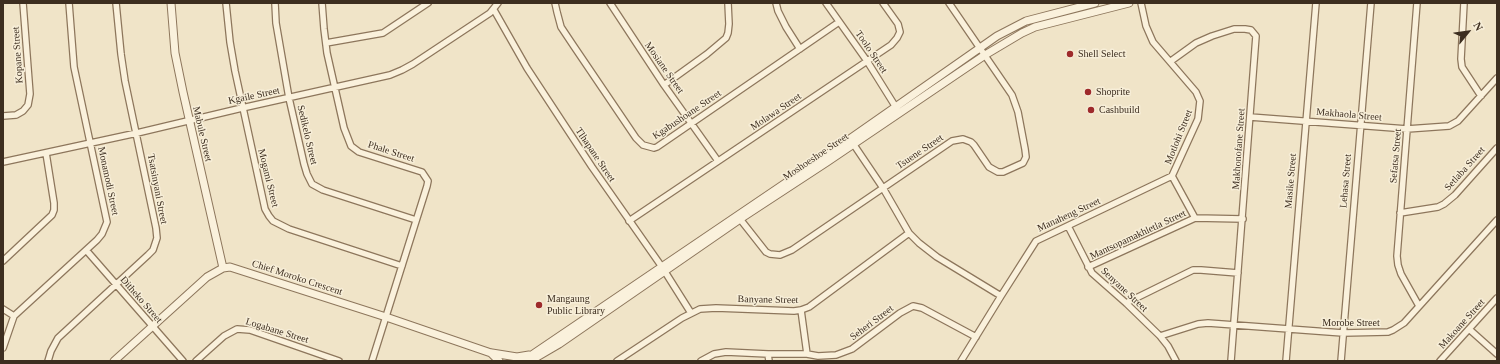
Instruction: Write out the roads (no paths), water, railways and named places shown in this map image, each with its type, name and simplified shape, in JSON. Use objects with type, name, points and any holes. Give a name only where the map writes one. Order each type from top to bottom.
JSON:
[{"type":"street","name":"Kopane Street","points":[[3,116],[16,115],[28,106],[30,94],[23,3]]},
{"type":"street","name":"Monamodi Street","points":[[3,348],[14,316],[102,234],[107,222],[74,67],[69,3]]},
{"type":"street","name":"Tsatsinyani Street","points":[[48,361],[51,351],[58,338],[148,255],[155,245],[157,238],[121,54],[116,3]]},
{"type":"street","name":"Mabule Street","points":[[171,3],[175,53],[223,268]]},
{"type":"street","name":"Mogami Street","points":[[226,3],[230,42],[242,108],[265,208],[269,216],[273,221],[289,229],[402,266]]},
{"type":"street","name":"Sedikelo Street","points":[[275,3],[276,22],[289,98],[304,164],[312,184],[323,190],[416,220]]},
{"type":"street","name":"Phale Street","points":[[322,3],[326,43],[344,128],[350,146],[359,152],[422,172],[428,181],[372,361]]},
{"type":"street","points":[[326,43],[383,33],[428,3]]},
{"type":"street","points":[[494,10],[498,3]]},
{"type":"street","name":"Kgabushoane Street","points":[[555,3],[561,27],[636,138],[643,145],[649,147],[657,147],[839,22]]},
{"type":"street","name":"Mosiane Street","points":[[610,3],[664,85],[718,161]]},
{"type":"street","points":[[664,85],[707,54],[726,38],[729,24],[728,3]]},
{"type":"street","points":[[776,3],[784,23],[800,49]]},
{"type":"street","name":"Toolo Street","points":[[826,3],[867,61],[898,109]]},
{"type":"street","name":"Molawa Street","points":[[629,221],[891,45],[900,32],[898,24],[883,3]]},
{"type":"street","name":"Tsuene Street","points":[[740,219],[766,252],[780,255],[792,250],[952,141],[963,139],[974,145],[989,167],[998,172],[1003,172],[1023,163],[1026,157],[1018,112],[1012,95],[949,3]]},
{"type":"street","name":"Moshoeshoe Street","points":[[898,109],[980,48],[1003,33],[1026,21],[1076,6],[1095,3]]},
{"type":"street","name":"Moshoeshoe Street","points":[[523,361],[533,358],[898,109],[1022,32],[1129,3]]},
{"type":"street","name":"Motlohi Street","points":[[1140,3],[1151,38],[1199,96],[1200,106],[1198,119],[1172,176],[1195,218]]},
{"type":"street","name":"Masike Street","points":[[1286,361],[1316,3]]},
{"type":"street","name":"Lehasa Street","points":[[1341,361],[1371,3]]},
{"type":"street","name":"Sefatsa Street","points":[[1418,3],[1400,213],[1398,265],[1401,274],[1420,306]]},
{"type":"street","points":[[1464,3],[1462,67],[1481,96]]},
{"type":"street","points":[[1076,6],[1079,16]]},
{"type":"street","name":"Kgaile Street","points":[[3,162],[390,75],[402,70],[494,10]]},
{"type":"street","name":"Tlhapane Street","points":[[494,10],[527,68],[592,167],[663,269],[691,313]]},
{"type":"street","name":"Makhonofane Street","points":[[1171,61],[1196,43],[1234,29],[1245,29],[1254,32],[1257,38],[1231,361]]},
{"type":"street","name":"Makhaola Street","points":[[1250,117],[1407,129],[1453,125],[1497,78]]},
{"type":"street","points":[[851,141],[883,188],[909,233],[937,257],[1001,296]]},
{"type":"street","name":"Moshoeshoe Street","points":[[663,269],[740,219],[851,141]]},
{"type":"street","name":"Setlaba Street","points":[[1400,213],[1438,207],[1444,204],[1455,195],[1497,148]]},
{"type":"street","points":[[3,261],[52,216],[54,203],[46,153]]},
{"type":"street","name":"Manaheng Street","points":[[961,361],[1036,242],[1172,176]]},
{"type":"street","name":"Mantsopamakhletla Street","points":[[1088,268],[1195,218],[1243,219]]},
{"type":"street","name":"Morobe Street","points":[[1160,336],[1198,324],[1208,323],[1343,333],[1388,332],[1404,323],[1497,220]]},
{"type":"street","name":"Senyane Street","points":[[1068,226],[1088,268],[1160,336],[1168,346],[1176,361]]},
{"type":"street","name":"Banyane Street","points":[[617,361],[691,313],[700,310],[716,308],[801,310],[809,307],[909,233]]},
{"type":"street","name":"Ditheko Street","points":[[86,250],[183,361]]},
{"type":"street","name":"Chief Moroko Crescent","points":[[223,268],[230,267],[239,269],[386,317],[491,353],[499,361]]},
{"type":"street","points":[[114,361],[207,277],[223,268]]},
{"type":"street","points":[[1126,303],[1193,270],[1238,273]]},
{"type":"street","name":"Makoane Street","points":[[1440,361],[1497,298]]},
{"type":"street","name":"Seheri Street","points":[[701,361],[714,354],[726,352],[829,356],[845,352],[900,313],[913,306],[922,308],[976,337]]},
{"type":"street","points":[[3,310],[14,316]]},
{"type":"street","points":[[801,310],[807,354]]},
{"type":"street","name":"Logabane Street","points":[[196,361],[224,336],[237,329],[250,330],[339,361]]},
{"type":"street","points":[[1470,329],[1497,354]]},
{"type":"street","points":[[491,353],[533,358]]},
{"type":"street","points":[[768,354],[769,361]]},
{"type":"place","name":"Shell Select","points":[[1070,54]]},
{"type":"place","name":"Shoprite","points":[[1088,92]]},
{"type":"place","name":"Cashbuild","points":[[1091,110]]},
{"type":"place","name":"Mangaung Public Library","points":[[539,305]]}]
